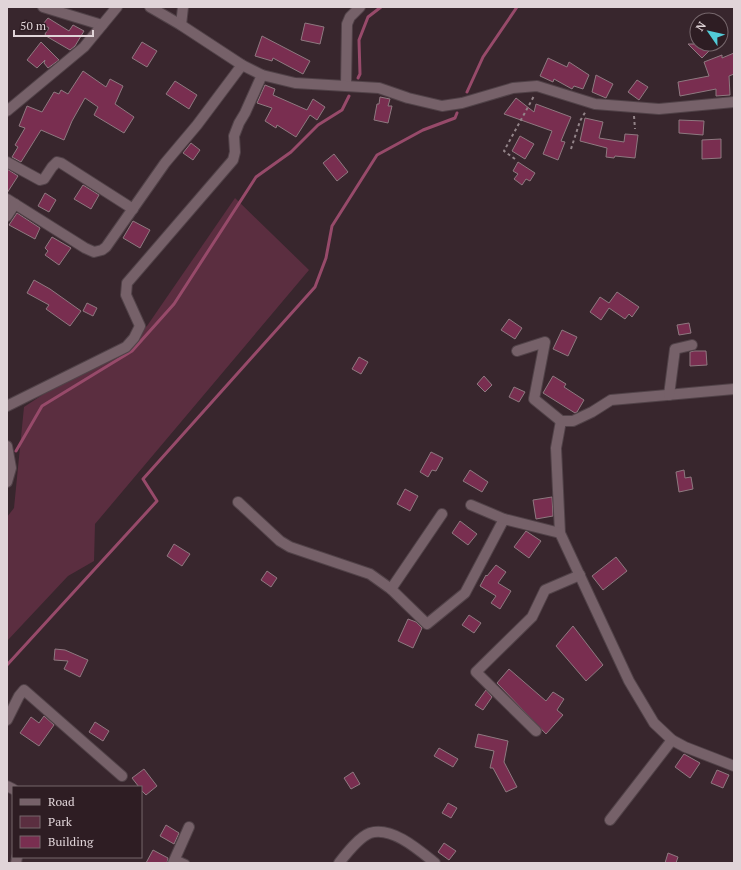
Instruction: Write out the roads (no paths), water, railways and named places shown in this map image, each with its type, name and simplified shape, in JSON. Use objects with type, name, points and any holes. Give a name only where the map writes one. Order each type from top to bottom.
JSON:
[{"type":"street","points":[[43,7],[102,25]]},
{"type":"street","points":[[7,111],[84,47],[117,7]]},
{"type":"street","points":[[150,7],[181,25],[242,65],[262,75],[295,83],[380,88],[408,98],[442,106],[462,103],[513,88],[538,86],[590,103],[658,109],[734,102]]},
{"type":"street","points":[[181,25],[183,7]]},
{"type":"street","points":[[346,86],[347,24],[350,17],[360,7]]},
{"type":"street","points":[[7,216],[11,201],[85,248],[94,252],[102,250],[106,247],[165,162],[197,125],[242,65]]},
{"type":"street","points":[[7,406],[126,347],[134,338],[140,326],[126,295],[127,283],[233,160],[235,152],[234,136],[239,123],[246,113],[262,75]]},
{"type":"street","points":[[7,162],[40,180],[44,179],[57,162],[61,163],[133,209]]},
{"type":"street","points":[[517,351],[545,342],[534,399],[561,421],[573,421],[592,412],[611,400],[734,389]]},
{"type":"street","points":[[669,395],[675,349],[692,345]]},
{"type":"street","points":[[561,421],[556,448],[560,533],[629,681],[654,723],[672,740],[685,747],[734,766]]},
{"type":"street","points":[[7,446],[11,468],[7,482]]},
{"type":"street","points":[[238,502],[280,541],[290,546],[370,574],[391,588],[427,624],[465,593],[504,520]]},
{"type":"street","points":[[471,505],[504,520],[560,533]]},
{"type":"street","points":[[391,588],[442,514]]},
{"type":"street","points":[[536,731],[476,672],[532,617],[545,590],[580,575]]},
{"type":"street","points":[[7,720],[19,696],[24,690],[122,776]]},
{"type":"street","points":[[610,820],[672,740]]},
{"type":"street","points":[[174,860],[189,827]]},
{"type":"street","points":[[339,863],[353,846],[370,833],[384,832],[398,837],[417,848],[435,863]]},
{"type":"lane","points":[[174,860],[186,863]]},
{"type":"waterway","points":[[358,78],[360,74],[359,40],[368,17],[381,7]]},
{"type":"waterway","points":[[467,92],[483,57],[517,7]]},
{"type":"waterway","points":[[16,451],[42,406],[132,351],[174,304],[256,177],[291,152],[318,125],[342,110],[349,96]]},
{"type":"waterway","points":[[7,665],[157,501],[143,479],[315,287],[326,258],[332,226],[377,155],[423,130],[455,118],[457,113]]}]
